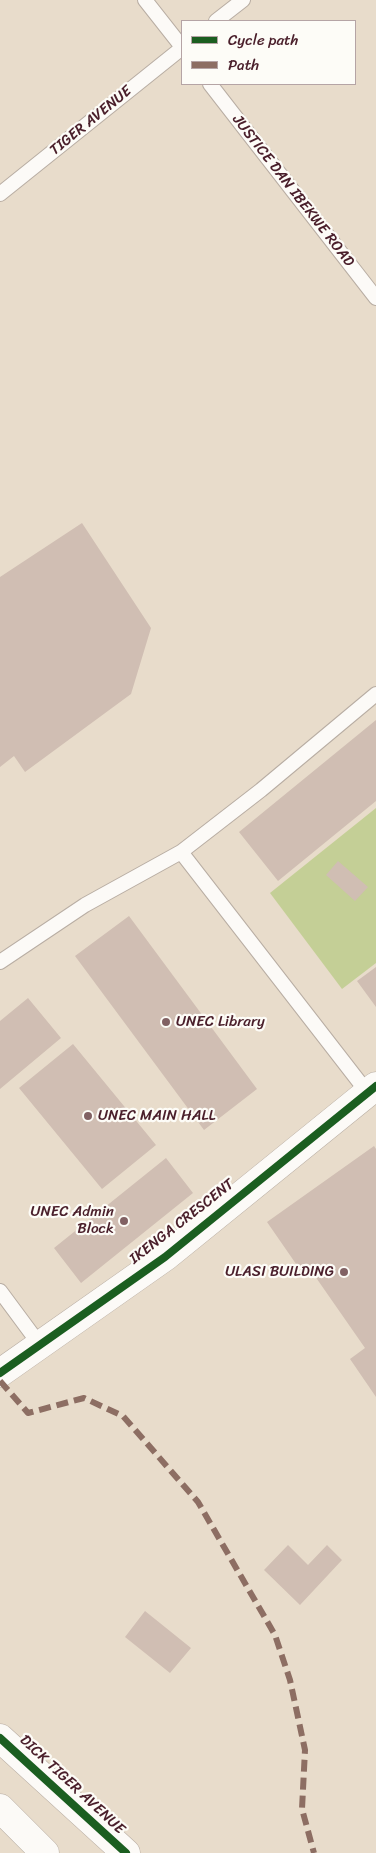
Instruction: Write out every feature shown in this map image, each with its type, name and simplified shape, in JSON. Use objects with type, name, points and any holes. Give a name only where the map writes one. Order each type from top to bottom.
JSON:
[{"type":"street","name":"IKENGA CRESCENT","points":[[0,1373],[164,1257],[372,1089]]},
{"type":"street","name":"DICK TIGER AVENUE","points":[[0,1738],[126,1853]]},
{"type":"street","points":[[0,1808],[45,1853]]},
{"type":"lane","points":[[145,0],[181,46]]},
{"type":"lane","points":[[217,20],[244,0]]},
{"type":"lane","name":"TIGER AVENUE","points":[[0,194],[181,48]]},
{"type":"lane","name":"JUSTICE DAN IBEKWE ROAD","points":[[211,85],[376,298]]},
{"type":"lane","points":[[0,962],[85,905],[181,852],[261,790],[376,694]]},
{"type":"lane","points":[[181,852],[372,1089]]},
{"type":"lane","points":[[0,1291],[40,1346]]},
{"type":"green space","points":[[376,808],[376,963],[342,989],[270,893]]},
{"type":"building","points":[[82,523],[151,628],[131,694],[25,772],[14,756],[0,767],[0,577]]},
{"type":"building","points":[[376,720],[376,801],[278,881],[239,832]]},
{"type":"building","points":[[338,861],[368,887],[355,901],[326,875]]},
{"type":"building","name":"UNEC Library","points":[[129,916],[257,1089],[204,1130],[75,956]]},
{"type":"building","points":[[376,967],[376,1007],[357,981]]},
{"type":"building","points":[[28,998],[61,1038],[0,1089],[0,1021]]},
{"type":"building","name":"UNEC MAIN HALL","points":[[73,1044],[156,1145],[102,1189],[19,1088]]},
{"type":"building","name":"ULASI BUILDING","points":[[374,1146],[376,1149],[376,1397],[350,1359],[365,1348],[310,1269],[303,1274],[267,1222]]},
{"type":"building","name":"UNEC Admin Block","points":[[166,1158],[193,1193],[81,1283],[54,1248]]},
{"type":"building","points":[[288,1545],[308,1565],[327,1545],[342,1560],[300,1605],[264,1570]]},
{"type":"building","points":[[145,1611],[191,1648],[170,1673],[125,1637]]},
{"type":"marked path","points":[[0,1381],[28,1413],[84,1398],[123,1416],[198,1502],[275,1635],[290,1680],[305,1750],[302,1809],[314,1853]]},
{"type":"cycle path","points":[[0,1373],[165,1257],[376,1086]]},
{"type":"cycle path","points":[[0,1738],[126,1853]]},
{"type":"place","name":"UNEC Library","points":[[166,1022]]},
{"type":"place","name":"UNEC MAIN HALL","points":[[88,1116]]},
{"type":"place","name":"UNEC Admin Block","points":[[124,1221]]},
{"type":"place","name":"ULASI BUILDING","points":[[344,1272]]}]
